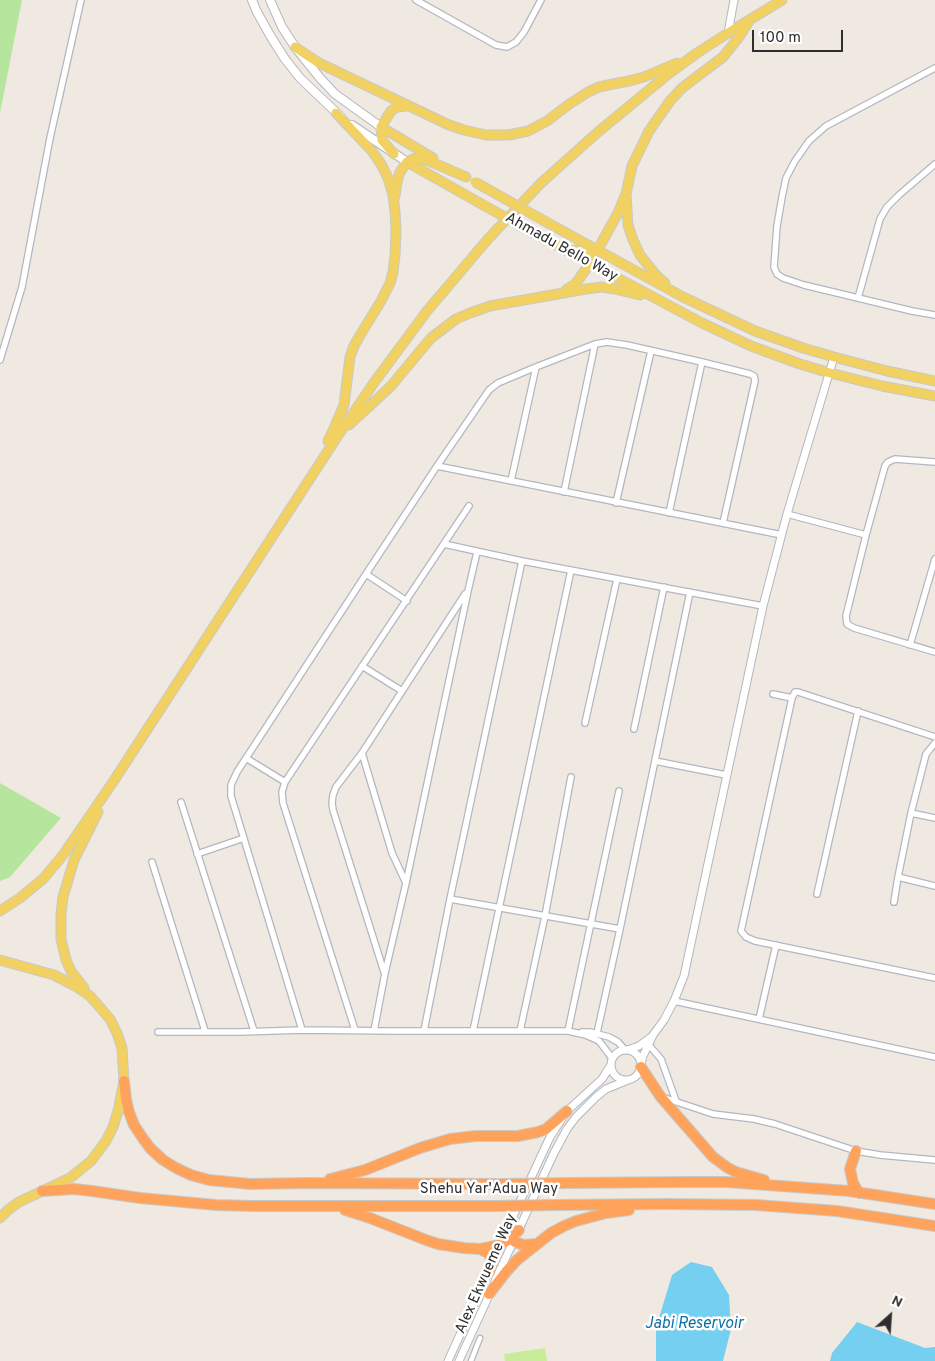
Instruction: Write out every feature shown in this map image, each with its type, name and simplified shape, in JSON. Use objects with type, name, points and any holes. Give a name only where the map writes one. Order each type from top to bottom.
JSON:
[{"type":"highway","points":[[641,1065],[660,1096],[707,1151],[728,1168],[749,1176],[806,1188]]},
{"type":"highway","name":"Shehu Yar'Adua Way","points":[[124,1080],[126,1099],[134,1125],[150,1148],[162,1160],[191,1175],[228,1183],[505,1184],[702,1182],[859,1192],[935,1204]]},
{"type":"highway","points":[[308,1183],[365,1170],[420,1148],[450,1140],[476,1136],[518,1136],[529,1134],[546,1128],[567,1112]]},
{"type":"highway","points":[[856,1151],[850,1169],[853,1183],[859,1192]]},
{"type":"highway","name":"Shehu Yar'Adua Way","points":[[42,1191],[83,1190],[216,1205],[756,1205],[794,1207],[881,1217],[935,1226]]},
{"type":"highway","points":[[489,1294],[517,1260],[536,1244],[564,1226],[576,1220],[606,1213],[667,1204]]},
{"type":"highway","points":[[327,1206],[364,1215],[432,1242],[449,1246],[480,1249],[502,1244],[513,1239]]},
{"type":"highway","points":[[514,1226],[509,1231],[513,1239],[524,1245],[536,1244]]},
{"type":"highway","points":[[480,1249],[490,1256],[492,1263],[490,1272]]},
{"type":"main road","name":"Ahmadu Bello Way","points":[[252,0],[271,37],[300,78],[336,113],[394,154],[543,239],[556,242],[591,256],[683,297],[705,309],[803,348],[887,371],[935,381]]},
{"type":"main road","name":"Ahmadu Bello Way","points":[[270,0],[282,27],[308,64],[335,94],[381,128],[579,240],[591,256],[671,307],[751,346],[800,364],[882,386],[935,396]]},
{"type":"main road","points":[[0,911],[20,898],[43,879],[68,847],[114,782],[336,437],[427,311],[488,239],[541,184],[598,132],[667,75],[728,32],[782,0]]},
{"type":"main road","points":[[562,293],[579,280],[591,256],[618,213],[626,194],[632,166],[649,131],[660,114],[682,88],[723,56],[739,37],[750,19]]},
{"type":"main road","points":[[296,47],[319,63],[449,125],[486,136],[519,134],[528,131],[547,121],[588,92],[599,87],[644,77],[697,53]]},
{"type":"main road","points":[[394,154],[382,140],[381,128],[394,108],[410,106]]},
{"type":"main road","points":[[308,480],[340,416],[344,405],[350,358],[354,346],[382,301],[390,283],[395,255],[394,205],[388,178],[372,151],[336,113]]},
{"type":"main road","points":[[394,205],[400,172],[413,159],[423,159],[466,177]]},
{"type":"main road","points":[[626,194],[628,225],[640,255],[656,275],[683,297]]},
{"type":"main road","points":[[336,437],[391,386],[431,338],[456,319],[470,313],[490,306],[586,289],[602,288],[640,295],[671,307]]},
{"type":"main road","points":[[0,1218],[19,1202],[70,1178],[91,1161],[106,1141],[118,1110],[124,1080],[122,1048],[117,1033],[110,1019],[78,982],[66,960],[61,940],[63,897],[74,860],[114,782]]},
{"type":"main road","points":[[0,960],[54,975],[71,983],[90,996]]},
{"type":"street","points":[[0,360],[22,287],[50,138],[81,0]]},
{"type":"street","points":[[416,0],[496,45],[508,47],[516,42],[524,32],[541,0]]},
{"type":"street","points":[[728,32],[734,0]]},
{"type":"street","points":[[935,68],[826,126],[809,141],[786,178],[777,226],[774,267],[777,274],[783,278],[804,285],[935,315]]},
{"type":"street","points":[[858,298],[880,219],[887,207],[898,195],[935,164]]},
{"type":"street","points":[[302,1030],[231,796],[231,785],[237,772],[366,574],[489,390],[498,383],[536,367],[595,344],[607,342],[702,362],[754,376],[755,381],[723,524]]},
{"type":"street","points":[[564,492],[595,344]]},
{"type":"street","points":[[616,503],[651,351]]},
{"type":"street","points":[[578,1032],[599,1042],[611,1062],[614,1075],[623,1080],[633,1078],[638,1075],[648,1044],[664,1020],[684,976],[763,606],[834,357]]},
{"type":"street","points":[[669,513],[702,362]]},
{"type":"street","points":[[511,481],[536,367]]},
{"type":"street","points":[[935,462],[895,459],[888,462],[885,466],[846,616],[847,624],[854,628],[935,652]]},
{"type":"street","points":[[437,466],[782,535]]},
{"type":"street","points":[[355,1030],[283,803],[282,792],[285,782],[469,506]]},
{"type":"street","points":[[788,514],[866,536]]},
{"type":"street","points":[[444,544],[522,561],[763,606]]},
{"type":"street","points":[[374,1031],[384,973],[406,883],[477,552]]},
{"type":"street","points":[[910,645],[932,578],[935,558]]},
{"type":"street","points":[[424,1031],[522,561]]},
{"type":"street","points":[[473,1031],[571,570]]},
{"type":"street","points":[[366,574],[406,601]]},
{"type":"street","points":[[585,723],[617,579]]},
{"type":"street","points":[[634,729],[664,587]]},
{"type":"street","points":[[384,973],[332,803],[336,787],[362,753],[468,591]]},
{"type":"street","points":[[597,1033],[690,592]]},
{"type":"street","points":[[362,666],[402,692]]},
{"type":"street","points":[[935,737],[795,692],[792,698],[742,931],[746,937],[776,945],[935,978]]},
{"type":"street","points":[[773,694],[792,698]]},
{"type":"street","points":[[817,894],[858,711]]},
{"type":"street","points":[[894,902],[911,813],[926,754],[935,744]]},
{"type":"street","points":[[362,753],[392,853],[406,883]]},
{"type":"street","points":[[246,758],[285,782]]},
{"type":"street","points":[[655,761],[726,775]]},
{"type":"street","points":[[520,1031],[545,916],[571,777]]},
{"type":"street","points":[[568,1031],[619,792]]},
{"type":"street","points":[[181,802],[254,1031]]},
{"type":"street","points":[[911,813],[935,818]]},
{"type":"street","points":[[197,854],[244,838]]},
{"type":"street","points":[[152,862],[205,1031]]},
{"type":"street","points":[[898,877],[935,886]]},
{"type":"street","points":[[450,899],[620,929]]},
{"type":"street","points":[[759,1019],[776,945]]},
{"type":"street","points":[[674,1001],[935,1057]]},
{"type":"street","points":[[158,1032],[302,1030],[590,1032],[618,1042],[625,1050],[635,1053],[639,1057],[641,1065]]},
{"type":"street","points":[[611,1062],[620,1051],[638,1046],[653,1035]]},
{"type":"street","points":[[648,1044],[661,1059],[676,1101]]},
{"type":"street","name":"Alex Ekwueme Way","points":[[514,1226],[550,1137],[567,1112],[602,1079],[611,1062]]},
{"type":"street","name":"Alex Ekwueme Way","points":[[448,1361],[502,1244],[514,1226],[564,1135],[576,1117],[596,1097],[606,1089],[628,1080]]},
{"type":"street","points":[[660,1096],[714,1114],[754,1119],[775,1124],[856,1151],[935,1160]]},
{"type":"street","name":"Alex Ekwueme Way","points":[[459,1361],[513,1239]]},
{"type":"street","points":[[470,1361],[480,1338]]},
{"type":"green space","points":[[0,0],[22,0],[0,113]]},
{"type":"green space","points":[[0,783],[61,818],[10,877],[0,881]]},
{"type":"green space","points":[[545,1348],[547,1361],[505,1361],[504,1354]]},
{"type":"water","name":"Jabi Reservoir","points":[[691,1262],[712,1267],[729,1295],[731,1329],[723,1361],[656,1361],[656,1328],[672,1275]]},
{"type":"water","points":[[857,1322],[925,1348],[935,1347],[935,1361],[830,1361],[832,1353]]}]
